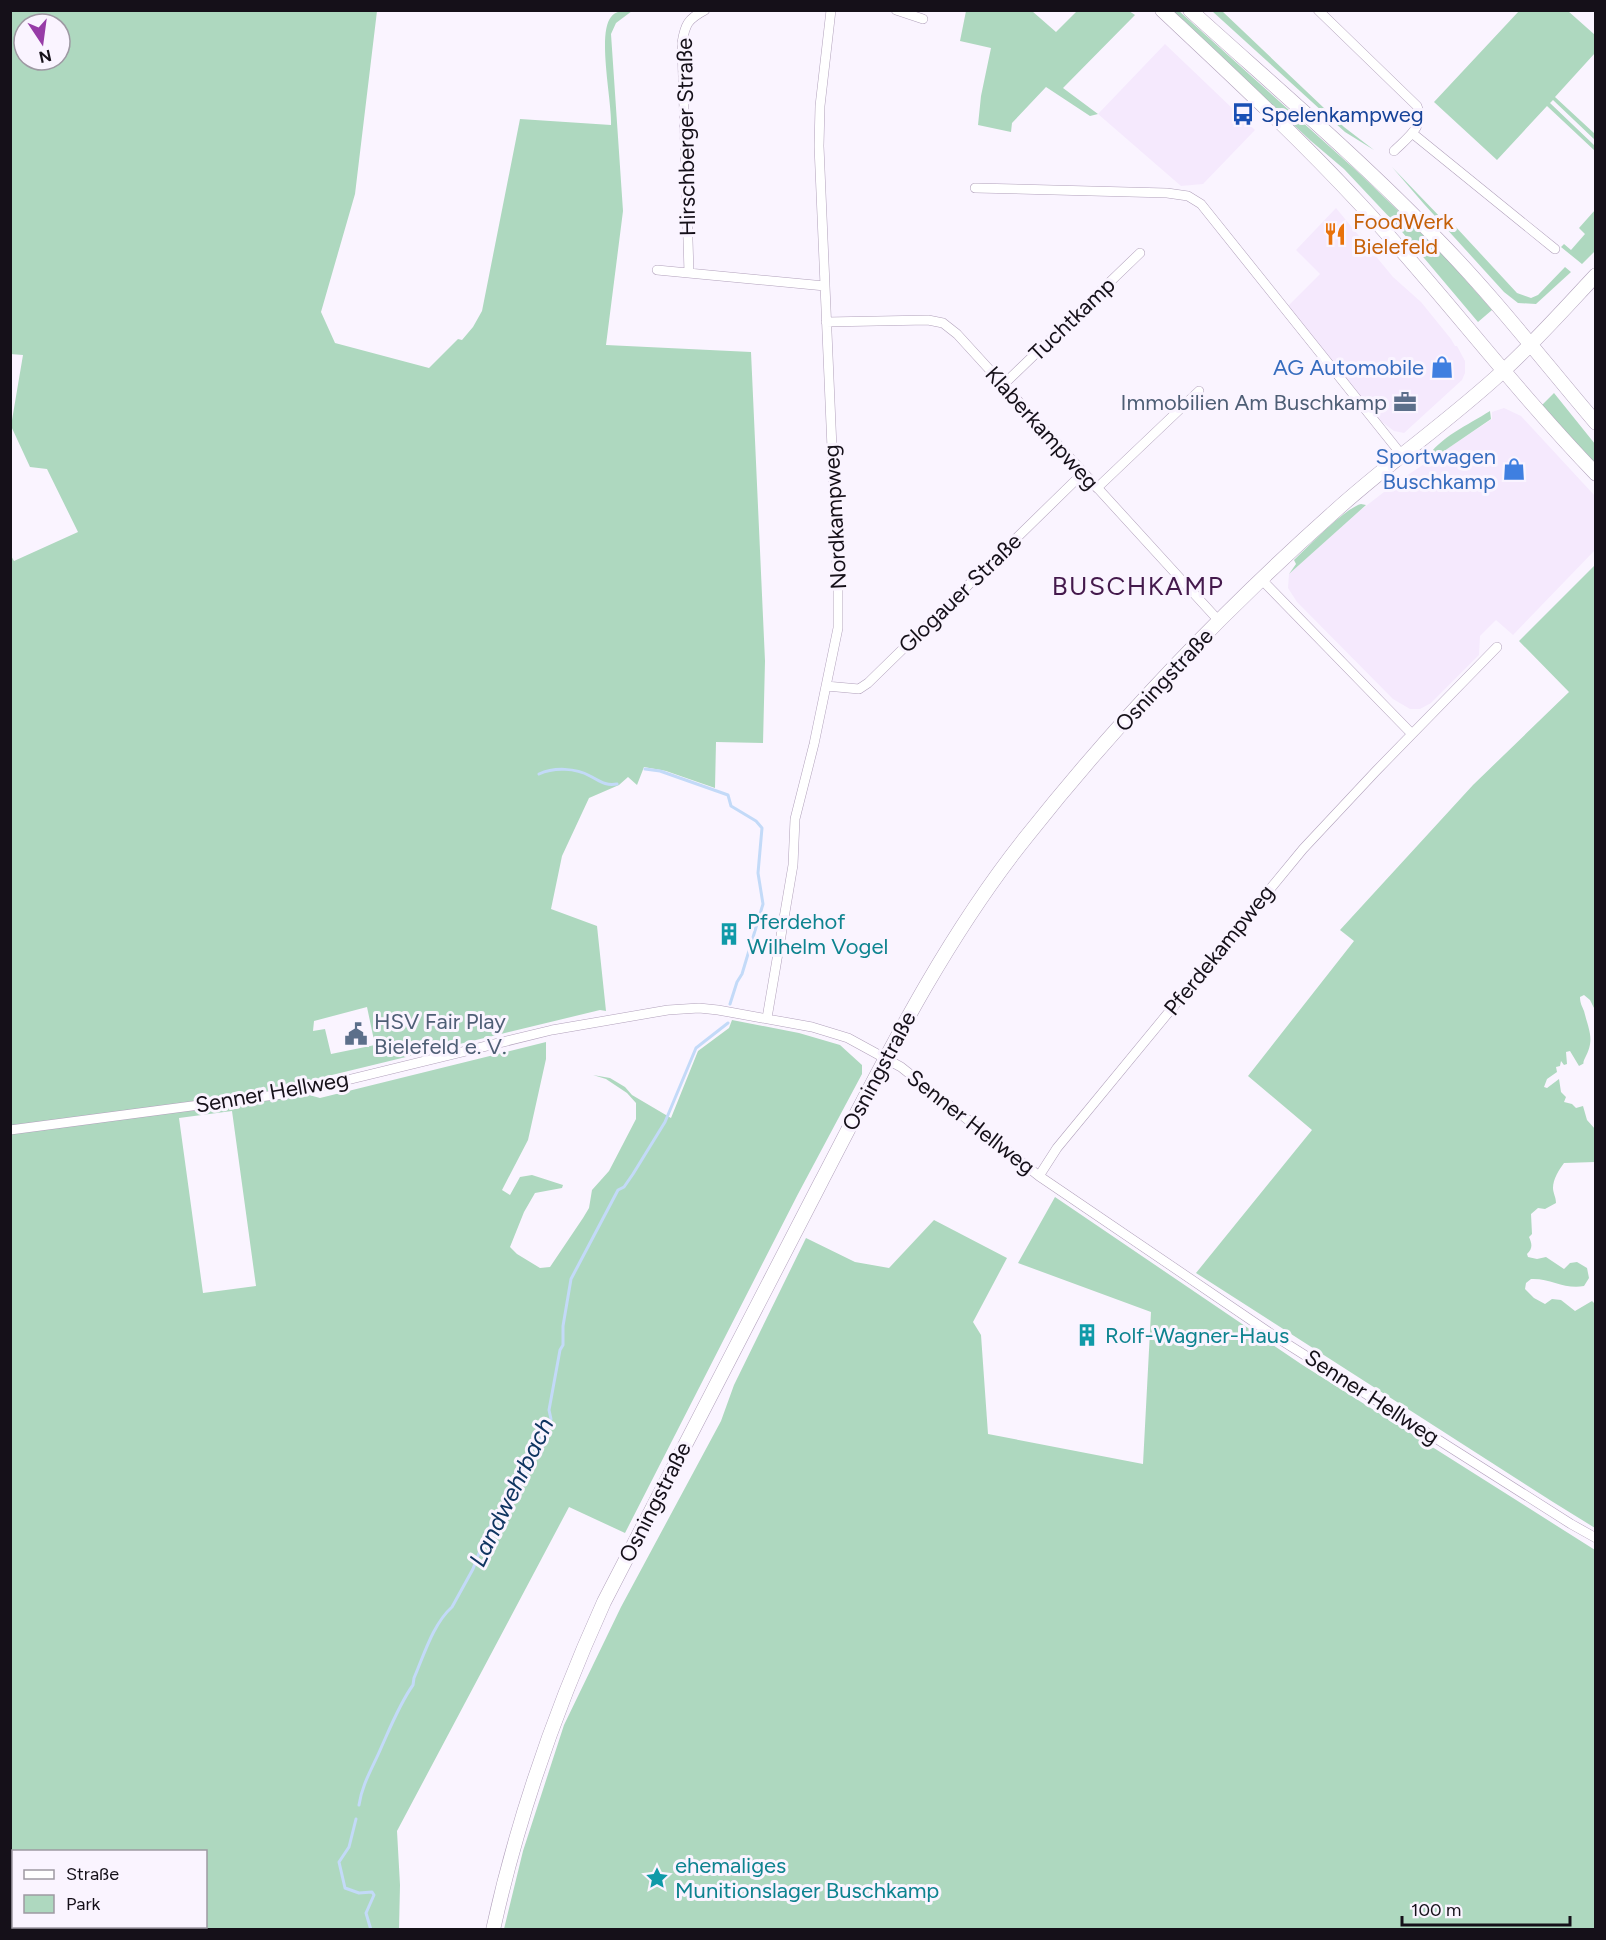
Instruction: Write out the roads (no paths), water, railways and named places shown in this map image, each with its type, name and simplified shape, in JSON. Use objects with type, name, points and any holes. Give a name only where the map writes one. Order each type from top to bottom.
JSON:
[{"type":"main road","points":[[1162,10],[1313,155],[1360,204],[1550,426],[1596,474]]},
{"type":"main road","points":[[1190,10],[1371,174],[1439,240],[1596,423]]},
{"type":"main road","name":"Osningstraße","points":[[493,1929],[526,1801],[579,1657],[633,1544],[886,1057],[920,993],[957,933],[1025,837],[1124,723],[1219,621],[1340,507],[1401,454],[1503,372],[1596,275]]},
{"type":"street","name":"Hirschberger Straße","points":[[689,273],[682,43],[684,27],[693,17],[705,10]]},
{"type":"street","name":"Nordkampweg","points":[[767,1018],[793,865],[795,819],[838,628],[819,146],[820,106],[831,10]]},
{"type":"street","points":[[896,10],[923,19]]},
{"type":"street","points":[[1318,10],[1417,106],[1420,120],[1413,133],[1394,151]]},
{"type":"street","points":[[1413,133],[1555,249]]},
{"type":"street","points":[[975,188],[1167,193],[1194,198],[1401,454]]},
{"type":"street","name":"Tuchtkamp","points":[[1003,385],[1140,253]]},
{"type":"street","points":[[657,270],[825,286]]},
{"type":"street","name":"Klaberkampweg","points":[[826,322],[928,320],[943,322],[957,334],[1219,621]]},
{"type":"street","points":[[1097,488],[1199,391]]},
{"type":"street","name":"Glogauer Straße","points":[[826,686],[859,689],[868,683],[1083,473]]},
{"type":"street","points":[[1261,579],[1412,734]]},
{"type":"street","name":"Pferdekampweg","points":[[1039,1176],[1057,1148],[1278,878],[1332,817],[1497,647]]},
{"type":"street","name":"Senner Hellweg","points":[[10,1130],[298,1092],[552,1030],[653,1012],[699,1008],[767,1018],[835,1033],[862,1044],[901,1067],[1039,1176],[1274,1335],[1596,1538]]},
{"type":"waterway","name":"Landwehrbach","points":[[539,774],[558,769],[572,770],[606,784],[617,784]]},
{"type":"waterway","name":"Landwehrbach","points":[[645,769],[660,771],[728,795],[731,806],[756,821],[762,828],[758,873],[763,904],[742,974],[730,1004]]},
{"type":"waterway","name":"Landwehrbach","points":[[359,1805],[368,1776],[413,1685],[434,1631],[452,1607],[473,1569],[487,1532],[500,1509],[514,1496],[551,1419],[549,1410],[560,1350],[563,1345],[563,1326],[571,1279],[618,1190],[624,1187],[633,1174],[665,1122],[696,1048],[728,1023]]},
{"type":"waterway","name":"Landwehrbach","points":[[356,1819],[349,1847],[339,1862],[345,1888],[359,1893],[372,1892],[374,1895],[366,1913],[371,1930]]},
{"type":"place","name":"Spelenkampweg","points":[[1243,114]]},
{"type":"place","name":"FoodWerk Bielefeld","points":[[1335,234]]},
{"type":"place","name":"AG Automobile","points":[[1442,367]]},
{"type":"place","name":"Immobilien Am Buschkamp","points":[[1405,402]]},
{"type":"place","name":"Sportwagen Buschkamp","points":[[1514,469]]},
{"type":"place","name":"Pferdehof Wilhelm Vogel","points":[[729,934]]},
{"type":"place","name":"HSV Fair Play Bielefeld e. V.","points":[[356,1034]]},
{"type":"place","name":"Rolf-Wagner-Haus","points":[[1087,1335]]},
{"type":"place","name":"ehemaliges Munitionslager Buschkamp","points":[[657,1878]]},
{"type":"district","name":"BUSCHKAMP","points":[[1138,586]]}]
